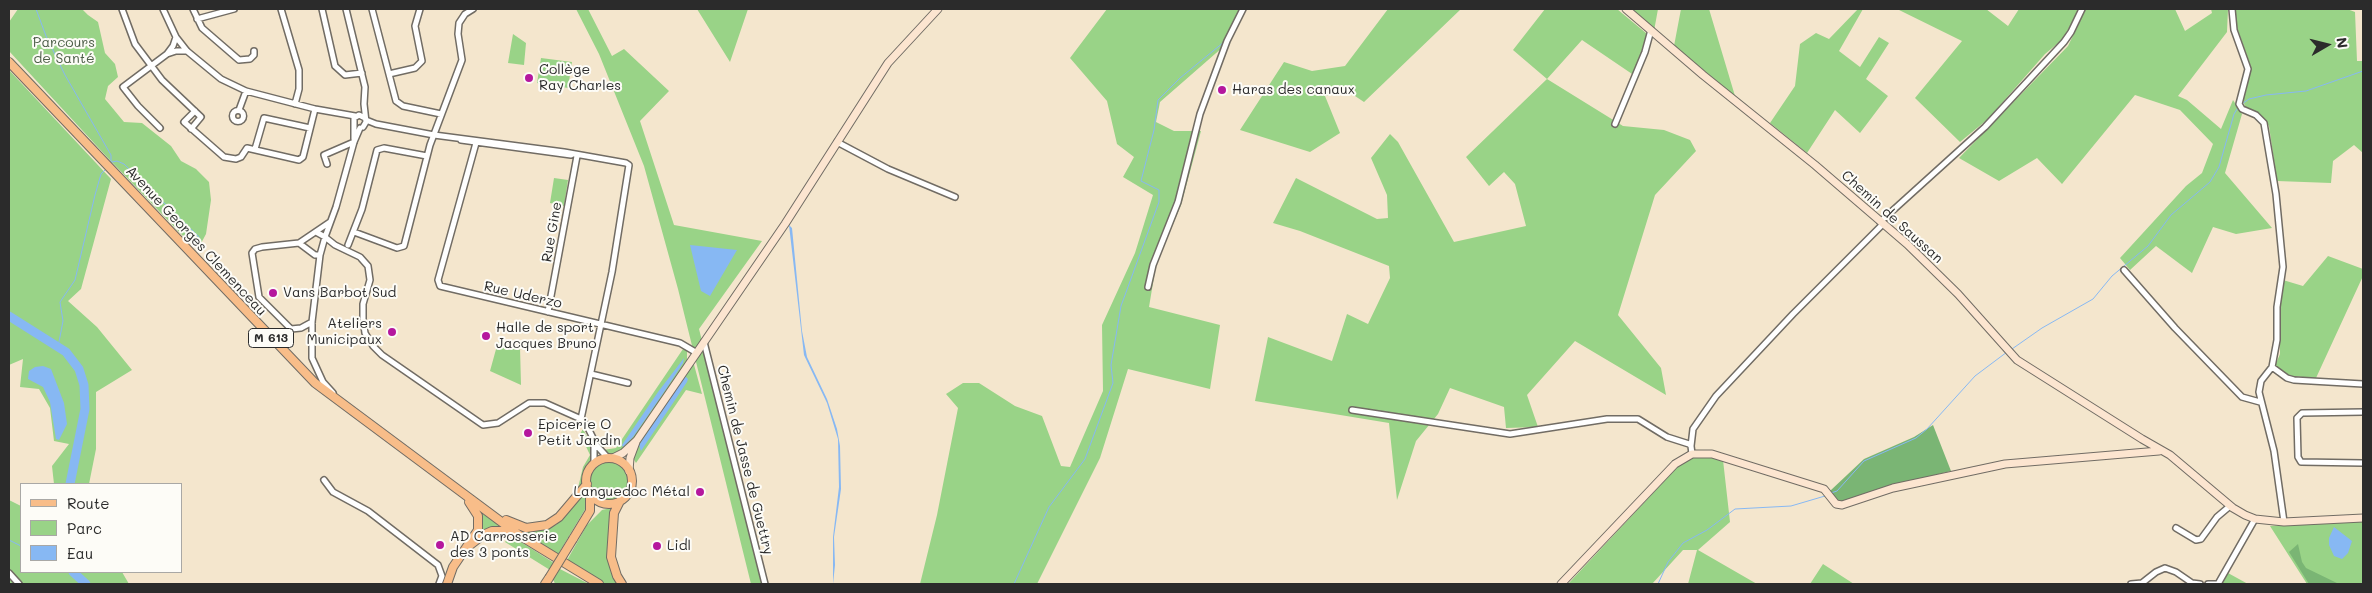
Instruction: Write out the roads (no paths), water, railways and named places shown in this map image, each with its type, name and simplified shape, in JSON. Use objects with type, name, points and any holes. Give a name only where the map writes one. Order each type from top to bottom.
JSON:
[{"type":"main road","name":"Avenue Georges Clemenceau","points":[[9,62],[300,370],[342,404],[448,483],[544,551],[599,584]]},
{"type":"main road","points":[[547,581],[585,520],[591,505],[590,493],[586,484],[589,469],[594,463],[610,458],[620,460],[629,471],[631,485],[628,493],[620,500],[614,513],[611,557],[617,576],[622,584]]},
{"type":"main road","name":"M 613","points":[[448,483],[510,523],[532,528],[547,525],[559,517],[586,484]]},
{"type":"main road","name":"M 613","points":[[447,584],[453,567],[478,530],[478,516],[469,502],[448,483]]},
{"type":"main road","points":[[590,493],[602,502],[609,503]]},
{"type":"main road","points":[[585,520],[597,508],[620,500]]},
{"type":"main road","points":[[466,548],[487,532],[504,531],[586,576]]},
{"type":"street","points":[[122,9],[135,44],[151,66],[162,80],[201,117],[191,129]]},
{"type":"street","points":[[163,9],[176,37],[187,51],[216,76],[246,91],[315,110],[344,116],[356,116],[376,124],[476,143],[575,156]]},
{"type":"street","points":[[192,9],[211,38],[239,60],[250,59],[254,55],[254,51]]},
{"type":"street","points":[[197,19],[234,9]]},
{"type":"street","points":[[281,9],[299,70],[299,89],[295,104]]},
{"type":"street","points":[[322,9],[335,66],[346,75],[362,73]]},
{"type":"street","points":[[342,404],[340,398],[323,382],[315,368],[310,340],[320,256],[354,142],[365,119],[365,87],[346,9]]},
{"type":"street","points":[[372,9],[394,96],[399,104],[441,114]]},
{"type":"street","points":[[389,74],[416,68],[422,61],[415,26],[420,9]]},
{"type":"street","points":[[354,232],[397,248],[404,246],[427,156],[462,60],[458,34],[459,23],[465,14],[473,9]]},
{"type":"street","points":[[629,471],[631,454],[637,440],[806,192],[888,63],[938,9]]},
{"type":"street","points":[[1148,288],[1153,264],[1178,202],[1200,114],[1228,41],[1243,9]]},
{"type":"street","points":[[1561,584],[1675,464],[1692,450],[1693,430],[1716,396],[1881,223],[1985,127],[2064,42],[2082,9]]},
{"type":"street","points":[[2232,9],[2234,30],[2248,69],[2240,105],[2256,115],[2264,124],[2276,194],[2283,268],[2277,307],[2276,354],[2272,368],[2260,383],[2260,402],[2274,451],[2284,522]]},
{"type":"street","name":"Chemin de Saussan","points":[[1629,10],[1907,244],[1958,294],[2010,355],[2142,440],[2182,463],[2230,506],[2257,519]]},
{"type":"street","points":[[1615,124],[1645,52],[1651,30]]},
{"type":"street","points":[[167,54],[173,46],[176,37]]},
{"type":"street","points":[[160,128],[138,106],[123,87],[167,54],[176,50],[187,51]]},
{"type":"street","points":[[239,110],[246,91]]},
{"type":"street","points":[[354,142],[353,123],[364,104]]},
{"type":"street","points":[[195,111],[184,122],[224,157],[236,159],[241,157],[247,148],[302,160],[315,110]]},
{"type":"street","points":[[344,116],[362,128],[376,124]]},
{"type":"street","points":[[255,150],[264,118],[310,128]]},
{"type":"street","points":[[455,138],[470,138],[626,163],[630,166],[622,218],[581,419]]},
{"type":"street","points":[[328,164],[324,155],[354,142]]},
{"type":"street","points":[[837,142],[889,169],[955,197]]},
{"type":"street","name":"Rue Uderzo","points":[[476,143],[438,280],[440,286],[680,343],[697,353]]},
{"type":"street","points":[[348,245],[362,209],[377,150],[384,148],[427,156]]},
{"type":"street","name":"Rue Gine","points":[[548,312],[575,156]]},
{"type":"street","points":[[312,322],[301,328],[291,329],[257,293],[252,253],[255,249],[299,242],[330,222]]},
{"type":"street","points":[[316,232],[335,245],[360,257],[368,266],[370,280],[363,304],[363,319],[366,333],[373,346],[390,361],[483,424],[498,423],[525,405],[534,402],[545,403],[581,419],[586,424],[594,440],[610,458],[623,453],[637,440]]},
{"type":"street","points":[[299,242],[315,255],[320,256]]},
{"type":"street","points":[[2124,270],[2175,328],[2242,398],[2260,402]]},
{"type":"street","name":"Chemin de Jasse de Guettry","points":[[704,342],[765,584]]},
{"type":"street","points":[[2272,368],[2287,378],[2294,380],[2363,384]]},
{"type":"street","points":[[591,374],[628,383]]},
{"type":"street","points":[[1352,410],[1510,434],[1607,419],[1638,419],[1692,450],[1712,454],[1826,491],[1836,504],[1842,505],[1893,488],[2005,464],[2144,451],[2163,452]]},
{"type":"street","points":[[2363,412],[2300,414],[2297,418],[2298,457],[2301,462],[2363,463]]},
{"type":"street","points":[[594,440],[594,463]]},
{"type":"street","points":[[2142,440],[2144,451]]},
{"type":"street","points":[[324,480],[333,492],[368,511],[438,565],[442,576],[440,584]]},
{"type":"street","points":[[2176,528],[2199,540],[2217,517],[2230,506]]},
{"type":"street","points":[[2208,584],[2218,584],[2236,557],[2257,519],[2284,522],[2363,518]]},
{"type":"street","points":[[2131,584],[2142,583],[2156,572],[2165,568],[2176,572],[2192,583],[2200,584]]},
{"type":"street","points":[[9,574],[19,584]]},
{"type":"water","points":[[789,225],[792,228],[802,331],[807,357],[827,399],[837,429],[840,446],[841,489],[834,537],[835,565],[833,584],[833,537],[839,487],[838,439],[827,403],[804,355]]},
{"type":"water","points":[[690,245],[737,250],[710,296],[701,291]]},
{"type":"water","points":[[684,358],[683,363],[662,395],[633,437],[623,447],[622,445],[658,392]]},
{"type":"water","points":[[43,366],[51,369],[64,403],[67,424],[59,440],[56,439],[50,402],[43,387],[28,379],[29,371],[35,367]]},
{"type":"water","points":[[685,376],[688,379],[687,382],[641,451],[639,445]]},
{"type":"water","points":[[2334,527],[2352,541],[2348,553],[2342,559],[2334,556],[2329,545],[2329,538]]},
{"type":"waterway","points":[[36,9],[46,36],[65,75],[111,155],[111,164]]},
{"type":"waterway","points":[[1014,584],[1049,507],[1085,459],[1113,383],[1111,365],[1121,306],[1159,202],[1159,190],[1141,181],[1154,130],[1158,100],[1180,78],[1224,42]]},
{"type":"waterway","points":[[2242,104],[2249,99],[2266,95],[2306,91],[2363,71]]},
{"type":"waterway","points":[[2012,349],[2042,328],[2093,299],[2112,276],[2148,246],[2171,215],[2210,182],[2219,167],[2234,114],[2239,106]]},
{"type":"waterway","points":[[112,162],[117,161],[124,164],[199,237]]},
{"type":"waterway","points":[[58,347],[63,321],[60,302],[75,280],[95,195],[101,174],[106,169]]},
{"type":"waterway","points":[[9,316],[66,352],[79,369],[84,385],[85,409],[70,483]]},
{"type":"waterway","points":[[1831,493],[1837,491],[1864,461],[1916,438],[1927,429],[1975,376],[2007,352]]},
{"type":"waterway","points":[[1658,584],[1668,562],[1683,543],[1707,530],[1735,509],[1791,506],[1825,496]]},
{"type":"waterway","points":[[9,540],[20,546]]},
{"type":"waterway","points":[[74,573],[86,584]]},
{"type":"place","name":"Collège Ray Charles","points":[[529,78]]},
{"type":"place","name":"Haras des canaux","points":[[1222,90]]},
{"type":"place","name":"Vans Barbot Sud","points":[[273,293]]},
{"type":"place","name":"Ateliers Municipaux","points":[[392,332]]},
{"type":"place","name":"Halle de sport Jacques Bruno","points":[[486,336]]},
{"type":"place","name":"Epicerie O Petit Jardin","points":[[528,433]]},
{"type":"place","name":"Languedoc Métal","points":[[700,492]]},
{"type":"place","name":"AD Carrosserie des 3 ponts","points":[[440,545]]},
{"type":"place","name":"Lidl","points":[[657,546]]},
{"type":"park label","name":"Parcours de Santé","points":[[64,52]]}]
